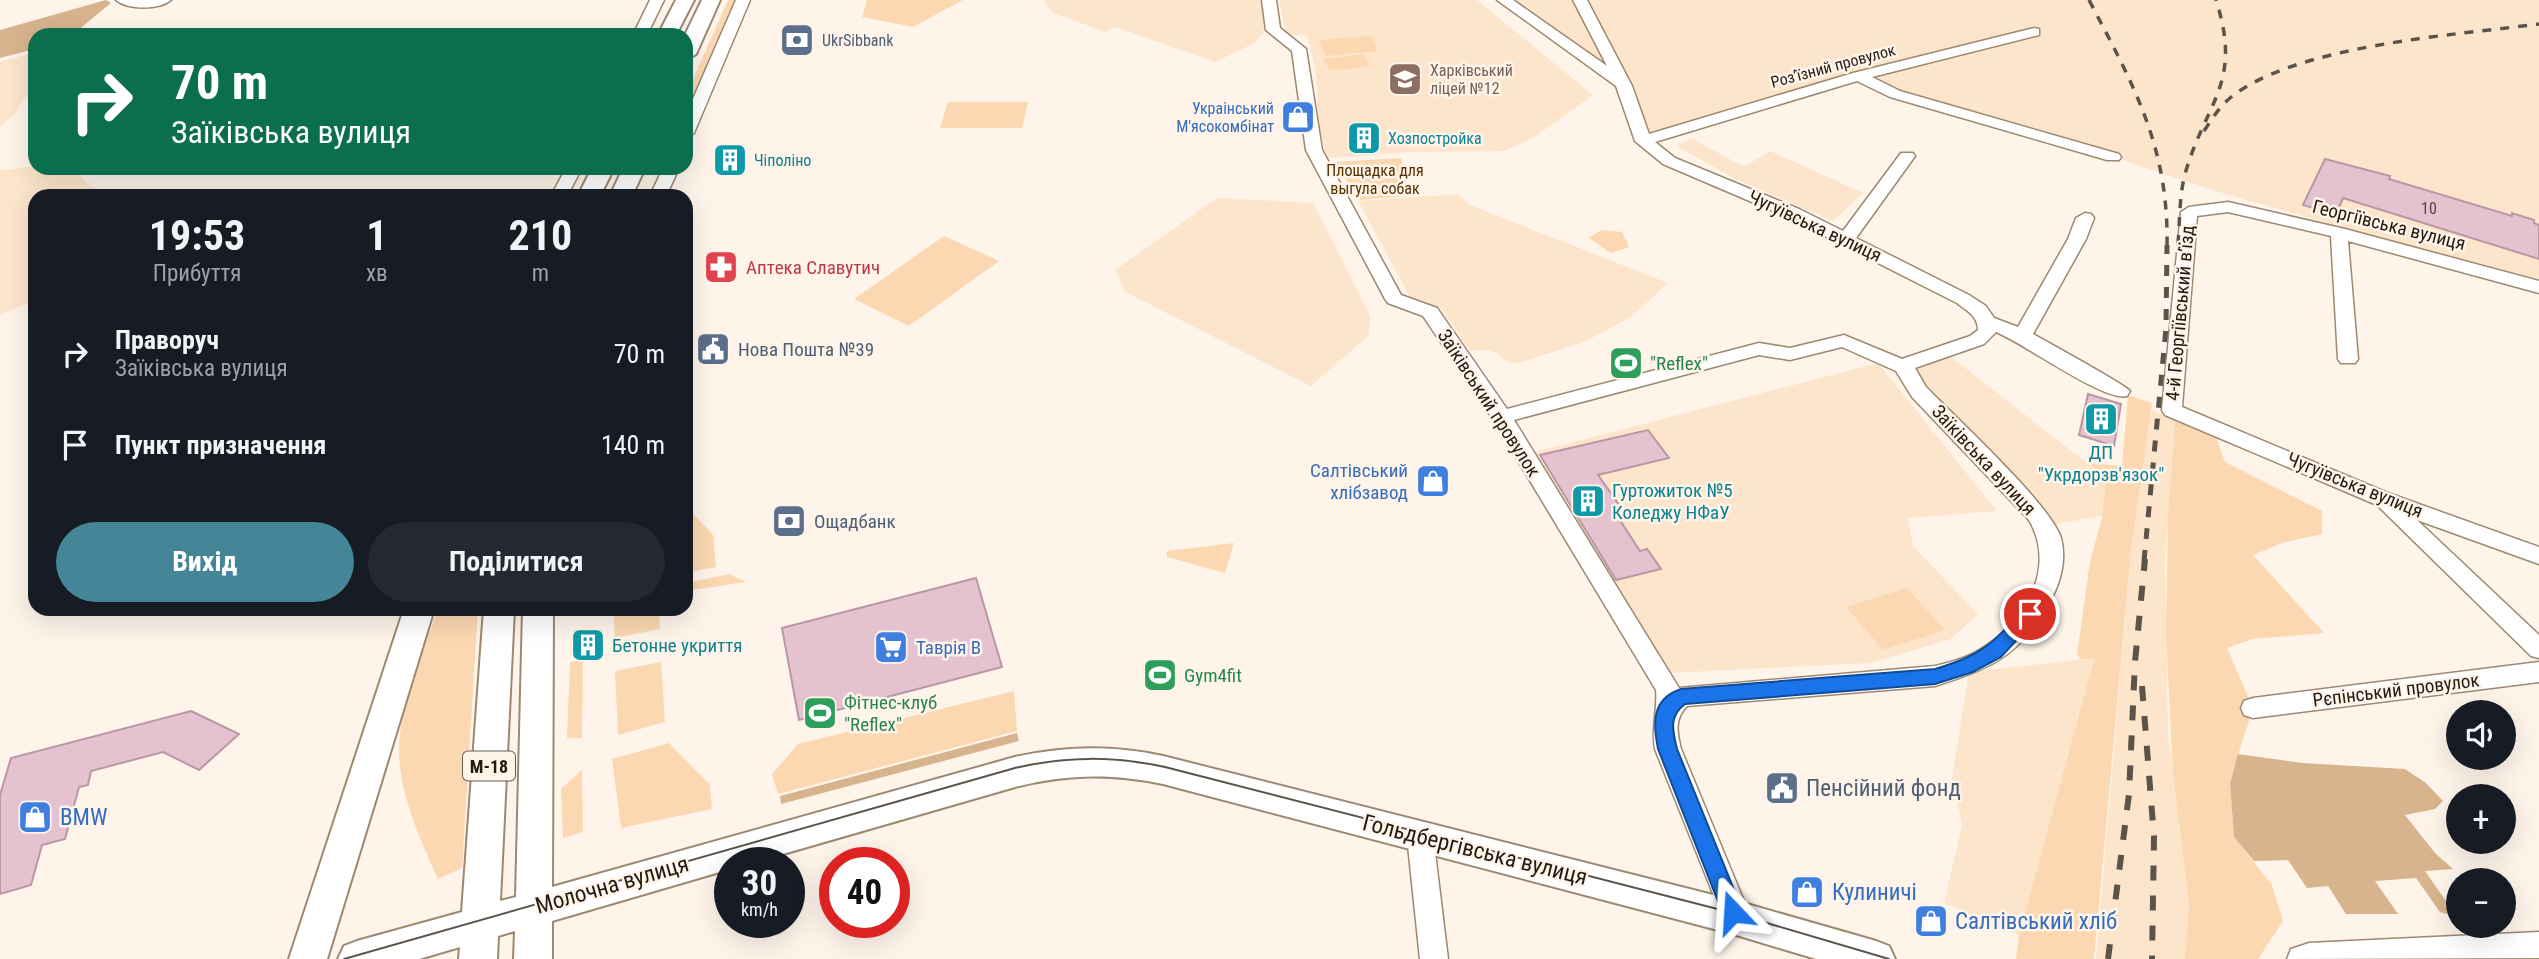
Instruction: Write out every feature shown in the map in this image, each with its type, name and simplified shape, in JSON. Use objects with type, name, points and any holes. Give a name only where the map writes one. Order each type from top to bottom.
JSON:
[{"type":"main road","points":[[671,28],[685,0]]},
{"type":"main road","points":[[693,39],[711,0]]},
{"type":"main road","points":[[308,959],[417,616]]},
{"type":"main road","name":"М-18","points":[[479,941],[499,616]]},
{"type":"main road","name":"М-18","points":[[533,959],[537,616]]},
{"type":"main road","name":"Молочна вулиця","points":[[357,959],[479,941],[534,908],[989,779],[1070,760]]},
{"type":"main road","name":"Гольдбергівська вулиця","points":[[1070,760],[1141,765],[1733,916],[1876,959]]},
{"type":"street","points":[[123,0],[135,3],[164,0]]},
{"type":"street","points":[[643,28],[657,0]]},
{"type":"street","points":[[693,117],[743,0]]},
{"type":"street","name":"Заїківський провулок","points":[[1269,0],[1273,30],[1299,49],[1314,150],[1394,299],[1430,312],[1502,417],[1659,673],[1668,690],[1670,705]]},
{"type":"street","points":[[1504,0],[1625,86]]},
{"type":"street","points":[[1580,0],[1625,86],[1643,141]]},
{"type":"street","name":"Роз’їзний провулок","points":[[1643,141],[1858,76],[2034,32]]},
{"type":"street","points":[[1858,76],[1895,93],[2113,156]]},
{"type":"street","name":"Чугуївська вулиця","points":[[1643,141],[1669,161],[1793,213],[1963,299],[1979,310],[1987,322],[2023,336],[2099,382],[2120,391]]},
{"type":"street","points":[[1846,239],[1906,156]]},
{"type":"street","name":"Георгіївська вулиця","points":[[2228,207],[2339,233],[2539,286]]},
{"type":"street","name":"4-й Георгіївський в’їзд","points":[[2172,410],[2189,212],[2228,207]]},
{"type":"street","points":[[2023,336],[2077,239],[2085,218]]},
{"type":"street","points":[[2339,233],[2348,359]]},
{"type":"street","points":[[1502,417],[1759,349],[1790,354],[1844,341],[1905,367],[1910,362],[1977,340],[1987,332],[1987,322]]},
{"type":"street","name":"Заїківська вулиця","points":[[1670,705],[1681,697],[1935,676],[1967,667],[1995,652],[2019,629],[2041,600],[2051,566],[2050,537],[2036,515],[1919,392],[1907,376],[1905,367]]},
{"type":"street","name":"Чугуївська вулиця","points":[[2172,410],[2380,498],[2539,556]]},
{"type":"street","points":[[2380,498],[2539,649]]},
{"type":"street","name":"Рєпінський провулок","points":[[2253,708],[2539,672]]},
{"type":"street","points":[[1670,705],[1662,723],[1668,749],[1732,906],[1733,916]]},
{"type":"street","points":[[1420,836],[1434,959]]},
{"type":"street","points":[[2301,959],[2309,956],[2539,945]]},
{"type":"shaded area","points":[[106,0],[111,3],[81,28],[28,28],[28,51],[0,58],[0,30]]},
{"type":"shaded area","points":[[1044,0],[1262,0],[1266,30],[1255,43],[1215,62],[1115,27],[1106,32],[1053,13]]},
{"type":"shaded area","name":"Харківський ліцей №12","points":[[1279,0],[1477,0],[1593,95],[1533,138],[1504,151],[1413,152],[1327,158],[1319,126],[1316,72],[1307,36],[1286,34]]},
{"type":"shaded area","points":[[1513,0],[2539,0],[2539,283],[2222,193],[2113,157],[1918,101],[1858,76],[1648,136],[1631,82]]},
{"type":"shaded area","points":[[28,54],[28,94],[15,113],[0,127],[0,62]]},
{"type":"shaded area","points":[[1691,138],[1744,167],[1770,151],[1863,193],[1833,221],[1736,179],[1676,146]]},
{"type":"shaded area","points":[[28,167],[28,175],[79,175],[95,189],[28,189],[28,303],[0,315],[0,170]]},
{"type":"shaded area","points":[[1458,194],[1470,205],[1668,283],[1631,317],[1584,342],[1515,364],[1488,350],[1470,351],[1442,309],[1410,297],[1358,201]]},
{"type":"shaded area","points":[[1217,198],[1313,203],[1367,309],[1370,318],[1369,335],[1311,386],[1125,292],[1115,270]]},
{"type":"shaded area","points":[[1950,356],[2106,478],[2102,516],[2051,525],[1916,381],[1912,369]]},
{"type":"shaded area","points":[[1878,363],[1997,511],[1908,518],[1913,546],[1978,614],[1951,639],[1870,663],[1671,673],[1531,453]]},
{"type":"shaded area","points":[[2151,410],[2175,418],[2165,562],[2168,733],[2189,911],[2185,959],[2096,959],[2131,550]]},
{"type":"shaded area","points":[[2094,658],[2019,935],[1944,903],[1962,825],[1952,778],[1969,672]]},
{"type":"shaded area","points":[[1017,733],[1019,741],[781,804],[780,796]]},
{"type":"shaded area","points":[[2238,754],[2302,763],[2405,769],[2426,783],[2443,801],[2435,809],[2405,815],[2435,853],[2452,868],[2425,871],[2446,901],[2446,914],[2440,912],[2416,878],[2375,881],[2398,914],[2346,914],[2328,886],[2307,888],[2288,860],[2254,861],[2234,837],[2230,783]]},
{"type":"green space","points":[[728,0],[736,0],[693,98],[693,79]]},
{"type":"green space","points":[[867,0],[963,0],[913,27],[862,17]]},
{"type":"green space","points":[[1372,36],[1377,51],[1325,56],[1319,40]]},
{"type":"green space","points":[[1363,54],[1370,66],[1330,71],[1323,59]]},
{"type":"green space","points":[[948,102],[1028,102],[1022,128],[940,128]]},
{"type":"green space","name":"Площадка для выгула собак","points":[[1401,158],[1408,196],[1360,200],[1334,162]]},
{"type":"green space","points":[[1601,230],[1622,232],[1629,247],[1611,253],[1589,238]]},
{"type":"green space","points":[[944,236],[999,261],[909,326],[854,299]]},
{"type":"green space","points":[[2128,397],[2152,403],[2131,550],[2094,959],[2016,959],[2019,935],[2094,659],[2081,659],[2077,655],[2090,562],[2102,518],[2106,478],[2088,463],[2122,466]]},
{"type":"green space","points":[[2175,418],[2214,432],[2225,462],[2322,511],[2322,534],[2282,543],[2253,555],[2324,633],[2252,639],[2227,648],[2253,708],[2230,780],[2234,837],[2272,885],[2283,921],[2258,959],[2185,959],[2189,907],[2173,776],[2166,632],[2168,516]]},
{"type":"green space","points":[[693,514],[713,535],[716,567],[693,572]]},
{"type":"green space","points":[[1234,543],[1225,573],[1167,557],[1167,551]]},
{"type":"green space","points":[[729,574],[746,582],[693,590],[693,582]]},
{"type":"green space","points":[[1907,588],[1945,630],[1883,650],[1846,607]]},
{"type":"green space","points":[[435,616],[478,616],[462,868],[438,879],[415,824],[400,767],[401,726],[410,686]]},
{"type":"green space","points":[[613,616],[659,616],[660,629],[615,638]]},
{"type":"green space","points":[[583,660],[582,738],[567,738],[570,662]]},
{"type":"green space","points":[[661,662],[665,722],[618,735],[615,671]]},
{"type":"green space","points":[[1014,691],[1017,731],[778,794],[772,774],[798,744]]},
{"type":"green space","points":[[669,743],[710,785],[712,809],[621,828],[612,759]]},
{"type":"green space","points":[[582,770],[583,832],[563,838],[561,789]]},
{"type":"building","points":[[2325,159],[2390,176],[2389,179],[2512,216],[2512,213],[2534,220],[2534,223],[2539,225],[2539,259],[2343,198],[2336,215],[2303,205]]},
{"type":"building","name":"ДП \"Укрдорзв'язок\"","points":[[2088,394],[2121,404],[2114,446],[2079,435]]},
{"type":"building","name":"Гуртожиток №5 Коледжу НФаУ","points":[[1648,430],[1669,458],[1598,475],[1620,506],[1612,508],[1640,551],[1647,549],[1661,569],[1616,580],[1540,455]]},
{"type":"building","name":"Таврія В","points":[[976,578],[1002,667],[799,720],[782,628]]},
{"type":"building","name":"BMW","points":[[191,711],[239,734],[199,770],[163,752],[91,771],[88,785],[79,787],[65,839],[42,845],[31,885],[0,894],[0,795],[11,758]]},
{"type":"building","name":"Кулиничі","points":[[1796,881],[1817,885],[1817,903],[1796,898]]},
{"type":"building","name":"Салтівський хліб","points":[[1918,910],[1943,916],[1944,933],[1919,927]]},
{"type":"tram line","points":[[344,959],[1015,768],[1053,761],[1090,759],[1165,767],[1733,913],[1889,959]]},
{"type":"railway","points":[[2089,0],[2146,118],[2162,178],[2167,246]]},
{"type":"railway","points":[[2178,244],[2185,174],[2224,73],[2226,52],[2216,0]]},
{"type":"railway","points":[[2204,131],[2230,98],[2259,80],[2294,66],[2378,45],[2539,24]]},
{"type":"railway","points":[[2144,561],[2166,328],[2167,246]]},
{"type":"railway","points":[[2108,959],[2129,794],[2135,662],[2145,559]]},
{"type":"railway","points":[[2142,686],[2154,837],[2152,959]]},
{"type":"place","name":"UkrSibbank","points":[[797,40]]},
{"type":"place","name":"Харківський ліцей №12","points":[[1405,79]]},
{"type":"place","name":"Украінський М'ясокомбінат","points":[[1298,117]]},
{"type":"place","name":"Хозпостройка","points":[[1364,138]]},
{"type":"place","name":"Чіполіно","points":[[730,160]]},
{"type":"place","name":"Аптeка Славутич","points":[[721,267]]},
{"type":"place","name":"Нова Пошта №39","points":[[713,349]]},
{"type":"place","name":"\"Reflex\"","points":[[1626,363]]},
{"type":"place","name":"ДП \"Укрдорзв'язок\"","points":[[2101,419]]},
{"type":"place","name":"Салтівський хлібзавод","points":[[1433,481]]},
{"type":"place","name":"Гуртожиток №5 Коледжу НФаУ","points":[[1588,501]]},
{"type":"place","name":"Ощадбанк","points":[[789,521]]},
{"type":"place","name":"Бетонне укриття","points":[[588,645]]},
{"type":"place","name":"Таврія В","points":[[891,647]]},
{"type":"place","name":"Gym4fit","points":[[1160,675]]},
{"type":"place","name":"Фітнес-клуб \"Reflex\"","points":[[820,713]]},
{"type":"place","name":"Пенсійний фонд","points":[[1782,788]]},
{"type":"place","name":"BMW","points":[[35,817]]},
{"type":"place","name":"Кулиничі","points":[[1807,892]]},
{"type":"place","name":"Салтівський хліб","points":[[1931,921]]},
{"type":"route","points":[[1733,912],[1668,749],[1662,723],[1670,705],[1681,697],[1935,676],[1967,667],[1995,652],[2030,614]]}]
